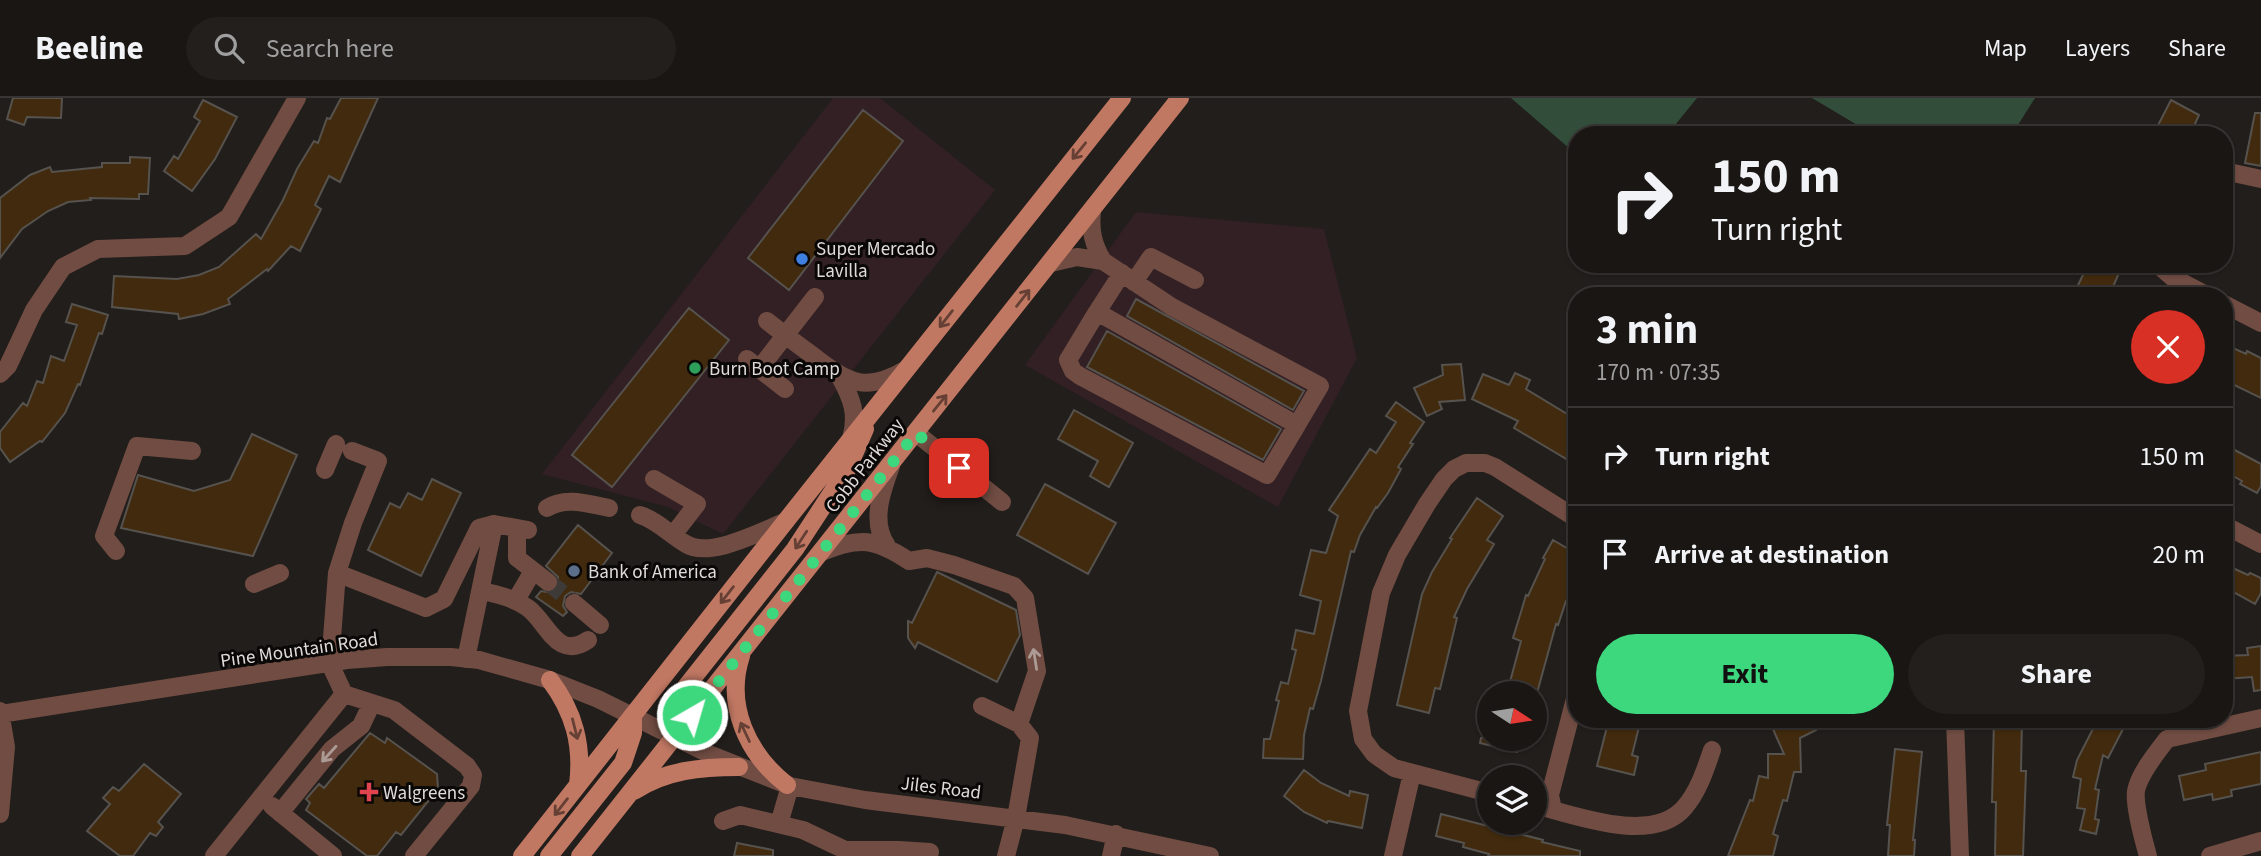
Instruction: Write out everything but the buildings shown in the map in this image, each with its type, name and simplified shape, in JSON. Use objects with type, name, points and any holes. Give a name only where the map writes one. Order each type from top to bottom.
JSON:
[{"type":"main road","name":"Cobb Parkway","points":[[522,856],[1122,98]]},
{"type":"main road","name":"Cobb Parkway","points":[[580,856],[1180,98]]},
{"type":"main road","points":[[675,736],[674,710],[681,693],[796,549],[855,456],[869,416]]},
{"type":"main road","points":[[742,651],[734,696],[737,712],[756,753],[775,776],[789,785]]},
{"type":"main road","points":[[550,680],[567,706],[576,733],[580,758],[578,785]]},
{"type":"main road","points":[[549,856],[623,762],[631,744],[633,715]]},
{"type":"main road","points":[[624,800],[649,782],[666,775],[700,768],[739,767]]},
{"type":"street","points":[[0,374],[8,366],[34,310],[63,267],[98,249],[186,246],[229,217],[297,98]]},
{"type":"street","points":[[2233,173],[2261,179]]},
{"type":"street","points":[[1092,211],[1093,243],[1103,261]]},
{"type":"street","points":[[1051,263],[1077,257],[1103,261],[1128,278],[1172,307],[1320,386],[1267,475],[1080,376],[1073,371],[1068,360],[1097,312],[1128,278],[1151,257],[1195,280]]},
{"type":"street","points":[[2167,273],[2191,287]]},
{"type":"street","points":[[785,389],[753,364],[786,335],[815,297]]},
{"type":"street","points":[[2233,309],[2261,323]]},
{"type":"street","points":[[1097,312],[1297,425]]},
{"type":"street","points":[[767,321],[840,377],[855,382],[877,383],[905,370]]},
{"type":"street","points":[[840,377],[854,405],[851,439]]},
{"type":"street","points":[[916,433],[1002,502]]},
{"type":"street","points":[[116,551],[104,536],[137,446],[192,451]]},
{"type":"street","points":[[325,470],[344,447],[378,461],[353,523],[337,573],[330,664],[344,694],[394,710],[467,766],[473,775],[471,786],[414,856]]},
{"type":"street","points":[[1477,790],[1394,768],[1374,754],[1363,739],[1358,710],[1384,585],[1397,555],[1427,504],[1454,469],[1466,463],[1485,463],[1568,514]]},
{"type":"street","points":[[887,546],[879,529],[878,518],[880,501],[892,464]]},
{"type":"street","points":[[654,479],[697,504],[673,535]]},
{"type":"street","points":[[547,508],[566,501],[609,508]]},
{"type":"street","points":[[640,515],[661,524],[688,546],[705,548],[740,540],[785,522]]},
{"type":"street","points":[[337,573],[426,608],[444,599],[479,528],[495,524],[523,529],[517,558],[548,582]]},
{"type":"street","points":[[466,659],[495,524]]},
{"type":"street","points":[[2233,530],[2261,544]]},
{"type":"street","points":[[822,552],[834,547],[872,542],[887,546],[909,561],[926,558],[1014,586],[1025,598],[1037,671],[1019,724]]},
{"type":"street","points":[[516,600],[533,571]]},
{"type":"street","points":[[254,584],[281,573]]},
{"type":"street","points":[[481,591],[516,600],[531,610],[550,635],[562,644],[576,646],[588,640]]},
{"type":"street","points":[[574,603],[600,625]]},
{"type":"street","name":"Pine Mountain Road","points":[[0,713],[387,657],[466,659],[516,669],[550,680],[675,736]]},
{"type":"street","points":[[215,856],[344,694]]},
{"type":"street","points":[[280,813],[332,750],[361,726],[372,703]]},
{"type":"street","points":[[982,706],[1019,724],[1030,738],[1016,818],[1006,856]]},
{"type":"street","points":[[0,713],[6,747],[0,814]]},
{"type":"street","points":[[2233,724],[2261,718]]},
{"type":"street","points":[[1553,810],[1550,795],[1568,726]]},
{"type":"street","points":[[1955,728],[1960,856]]},
{"type":"street","points":[[2148,856],[2136,791],[2149,763],[2167,739],[2216,728]]},
{"type":"street","name":"Jiles Road","points":[[675,736],[739,767],[789,785],[865,800],[1016,818],[1116,834],[1184,853],[1210,856]]},
{"type":"street","points":[[1547,808],[1587,819],[1637,827],[1670,819],[1682,811],[1695,794],[1712,750]]},
{"type":"street","points":[[1393,856],[1412,773]]},
{"type":"street","points":[[779,824],[789,785]]},
{"type":"street","points":[[261,797],[333,856]]},
{"type":"street","points":[[723,821],[740,815],[803,830],[819,847],[844,853],[930,852]]},
{"type":"street","points":[[1111,856],[1116,834]]},
{"type":"street","points":[[2210,856],[2261,841]]},
{"type":"shaded area","points":[[833,98],[880,98],[995,190],[723,534],[668,507],[542,474]]},
{"type":"shaded area","points":[[1136,212],[1324,229],[1357,358],[1278,507],[1025,365]]},
{"type":"green space","points":[[1511,98],[1697,98],[1674,126],[1568,126],[1568,147]]},
{"type":"green space","points":[[1812,98],[2035,98],[2018,126],[1859,126]]},
{"type":"tunnel","points":[[548,582],[574,603]]},
{"type":"place","name":"Super Mercado Lavilla","points":[[802,259]]},
{"type":"place","name":"Burn Boot Camp","points":[[695,368]]},
{"type":"place","name":"Bank of America","points":[[574,571]]},
{"type":"place","name":"Walgreens","points":[[369,792]]},
{"type":"route","points":[[692,715],[916,433],[959,468]]}]
